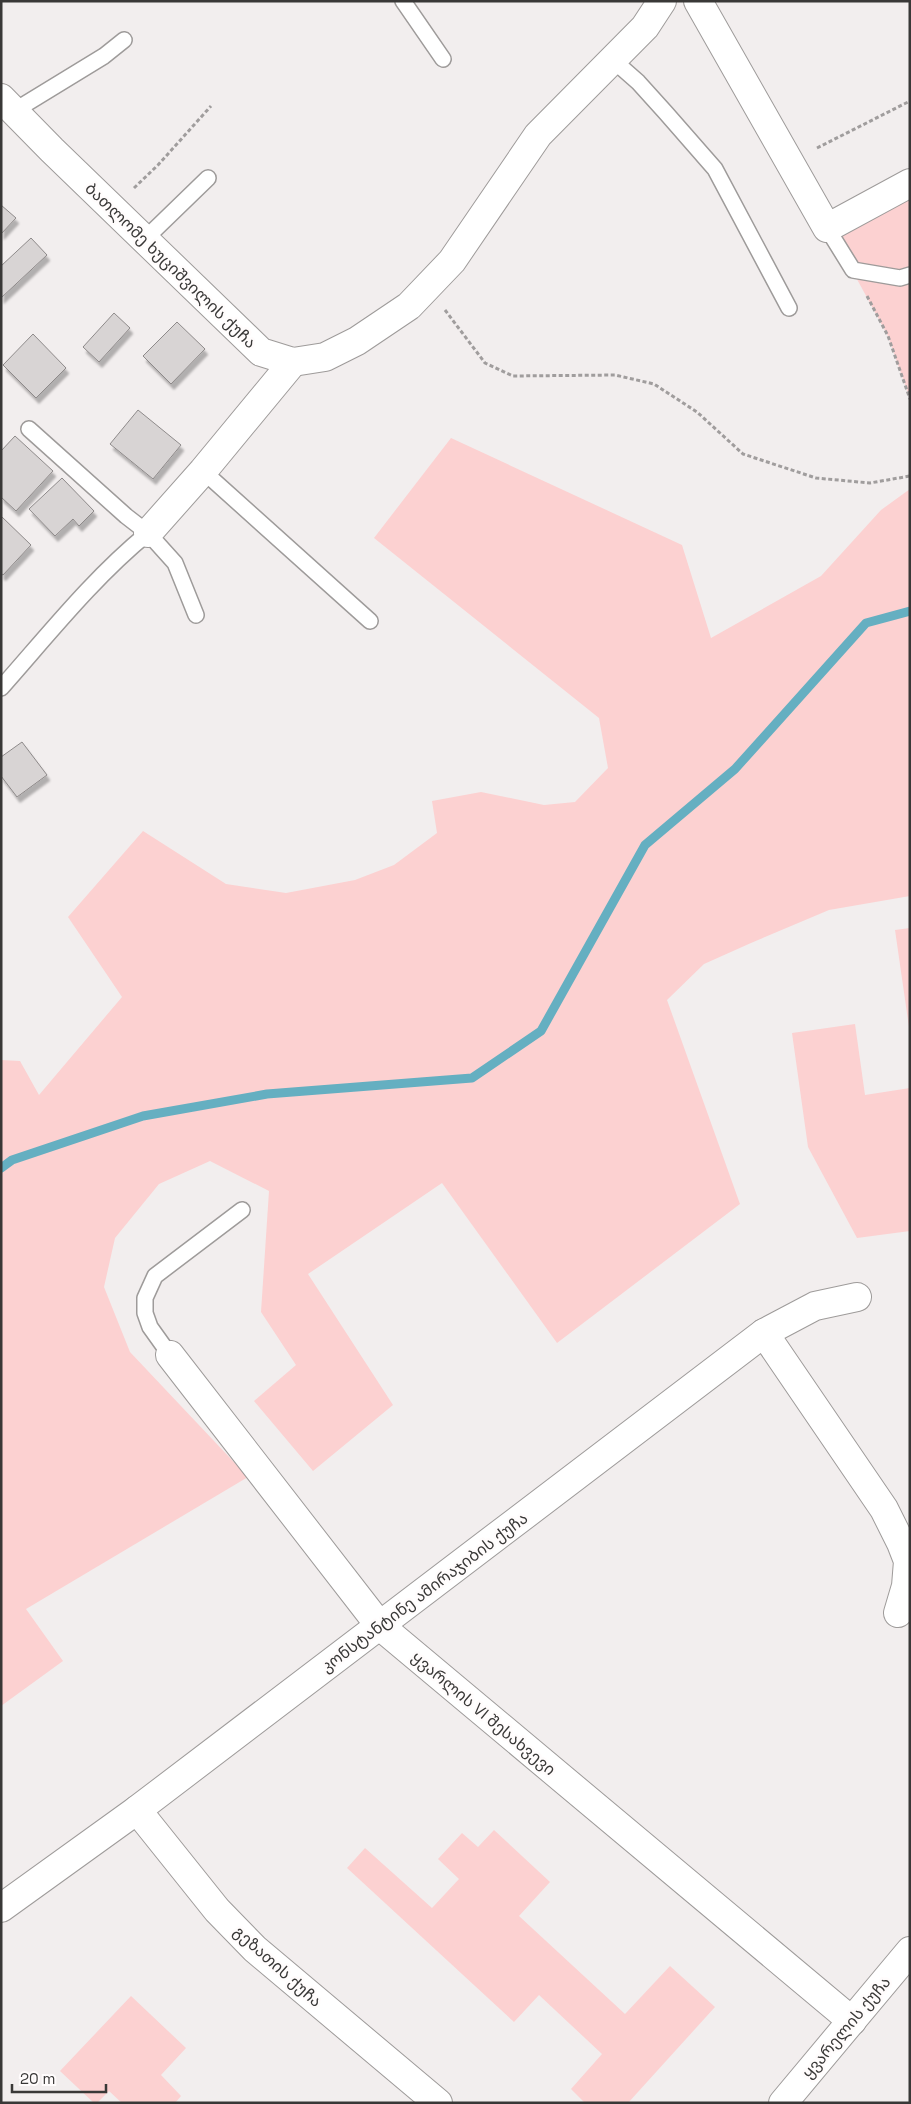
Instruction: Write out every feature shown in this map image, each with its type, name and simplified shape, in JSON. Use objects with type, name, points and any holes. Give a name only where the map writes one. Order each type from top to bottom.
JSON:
[{"type":"street","name":"ბათლომე ხუციშვილის ქუჩა","points":[[8,104],[144,240],[261,352],[293,362],[325,357],[356,341],[409,306],[452,261],[538,135],[645,27],[662,1]]},
{"type":"street","points":[[698,1],[827,228],[910,183]]},
{"type":"street","points":[[148,532],[203,471],[293,362]]},
{"type":"street","name":"კონსტანტინე ამირაჯიბის ქუჩა","points":[[1,1908],[137,1810],[764,1333],[815,1306],[857,1297]]},
{"type":"street","points":[[764,1333],[884,1509],[901,1543],[908,1561],[906,1586],[898,1612]]},
{"type":"street","name":"ყვარლის VI შესახვევი","points":[[170,1354],[380,1626],[852,2020]]},
{"type":"street","name":"გეზათის ქუჩა","points":[[137,1810],[218,1910],[255,1949],[438,2103]]},
{"type":"street","name":"ყვარელის ქუჩა","points":[[783,2103],[910,1951]]},
{"type":"lane","points":[[402,1],[442,59]]},
{"type":"lane","points":[[8,104],[104,56],[124,40]]},
{"type":"lane","points":[[612,60],[638,82],[715,170],[789,308]]},
{"type":"lane","points":[[144,240],[208,178]]},
{"type":"lane","points":[[827,228],[853,270],[900,278],[910,275]]},
{"type":"lane","points":[[29,429],[126,516],[148,532],[175,563],[196,615]]},
{"type":"lane","points":[[203,471],[370,621]]},
{"type":"lane","points":[[1,688],[88,591],[148,532]]},
{"type":"lane","points":[[170,1354],[150,1327],[145,1313],[145,1298],[155,1276],[242,1210]]},
{"type":"path","points":[[790,162],[910,101]]},
{"type":"path","points":[[113,209],[158,165],[211,106]]},
{"type":"path","points":[[853,270],[888,336],[910,399]]},
{"type":"path","points":[[427,287],[485,363],[513,376],[615,375],[654,384],[697,412],[743,454],[816,478],[870,483],[910,476]]},
{"type":"shaded area","points":[[910,173],[910,399],[888,336],[835,239]]},
{"type":"shaded area","points":[[451,438],[682,545],[711,638],[821,576],[881,510],[910,489],[910,896],[829,910],[751,943],[704,964],[667,1000],[740,1204],[557,1343],[442,1183],[308,1274],[393,1405],[313,1471],[254,1401],[296,1365],[261,1312],[269,1191],[210,1161],[159,1184],[115,1238],[104,1287],[130,1352],[248,1477],[26,1609],[63,1661],[1,1706],[1,1060],[20,1061],[39,1095],[122,997],[68,917],[143,831],[226,884],[286,893],[355,880],[394,865],[437,833],[432,801],[481,792],[544,805],[575,802],[608,768],[599,718],[374,538]]},
{"type":"shaded area","points":[[910,928],[910,1034],[895,930]]},
{"type":"shaded area","points":[[855,1024],[865,1095],[910,1088],[910,1231],[857,1238],[808,1147],[792,1033]]},
{"type":"shaded area","points":[[494,1830],[550,1882],[519,1916],[625,2014],[670,1966],[715,2007],[628,2103],[585,2103],[571,2089],[602,2054],[539,1995],[514,2022],[347,1868],[365,1848],[432,1908],[459,1879],[438,1859],[462,1833],[478,1847]]},
{"type":"shaded area","points":[[131,1996],[186,2048],[161,2075],[181,2096],[175,2103],[122,2103],[109,2091],[97,2103],[94,2103],[60,2071]]},
{"type":"building","points":[[1,205],[16,218],[1,234]]},
{"type":"building","points":[[31,238],[47,255],[1,298],[1,266]]},
{"type":"building","points":[[114,313],[130,328],[99,362],[83,347]]},
{"type":"building","points":[[177,322],[205,349],[171,384],[143,356]]},
{"type":"building","points":[[33,334],[66,368],[36,398],[3,365]]},
{"type":"building","points":[[138,410],[181,445],[153,479],[110,444]]},
{"type":"building","points":[[15,436],[53,471],[16,511],[1,497],[1,451]]},
{"type":"building","points":[[62,478],[94,511],[79,526],[73,519],[55,536],[29,509]]},
{"type":"building","points":[[1,516],[31,545],[3,575],[1,574]]},
{"type":"building","points":[[22,742],[47,775],[17,797],[1,776],[1,757]]},
{"type":"waterway","points":[[1,1168],[12,1160],[143,1116],[267,1094],[472,1078],[541,1031],[645,845],[735,769],[866,623],[910,611]]}]
